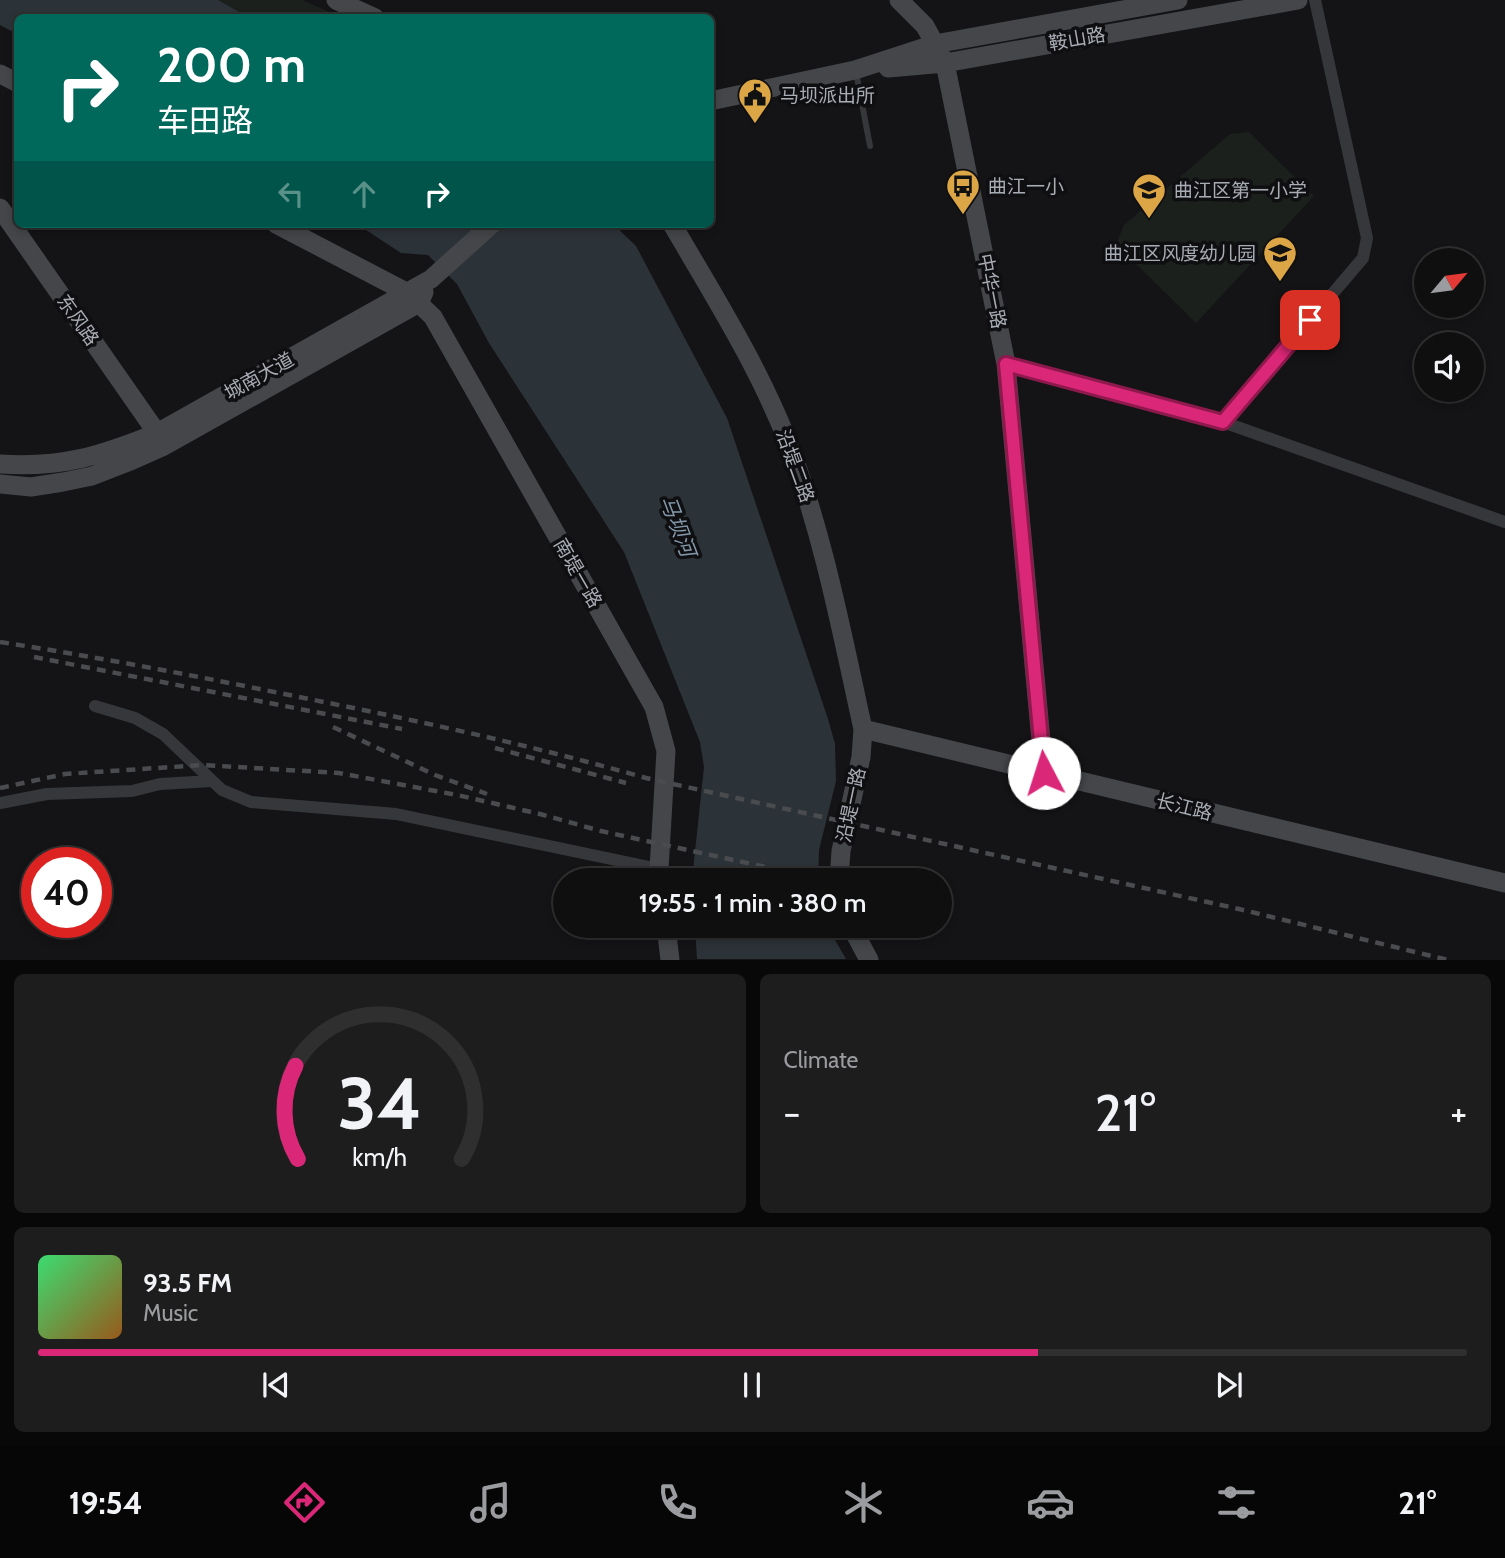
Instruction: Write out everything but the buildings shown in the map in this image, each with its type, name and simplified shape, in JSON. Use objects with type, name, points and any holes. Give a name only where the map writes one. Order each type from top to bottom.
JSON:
[{"type":"main road","points":[[336,0],[366,14]]},
{"type":"main road","name":"中华一路","points":[[899,0],[925,26],[945,63],[1006,364],[1044,773]]},
{"type":"main road","name":"鞍山路","points":[[714,100],[855,70],[935,44],[1178,0]]},
{"type":"main road","name":"鞍山路","points":[[855,70],[945,63],[1298,0]]},
{"type":"main road","name":"东风路","points":[[0,208],[157,433]]},
{"type":"main road","points":[[283,228],[413,298]]},
{"type":"main road","name":"城南大道","points":[[0,464],[61,464],[124,446],[157,433],[413,298],[488,228]]},
{"type":"main road","name":"沿堤二路","points":[[674,228],[748,356],[789,445],[821,546],[863,729]]},
{"type":"main road","points":[[0,484],[31,487],[92,476],[164,446],[413,298]]},
{"type":"main road","name":"南堤一路","points":[[413,298],[433,317],[654,707],[666,751],[660,868]]},
{"type":"main road","name":"长江路","points":[[863,729],[1505,883]]},
{"type":"main road","name":"沿堤一路","points":[[840,868],[861,757],[863,729]]},
{"type":"main road","points":[[667,938],[670,960]]},
{"type":"main road","points":[[857,938],[869,960]]},
{"type":"street","points":[[1223,422],[1363,258],[1367,244],[1315,0]]},
{"type":"street","points":[[1006,364],[1223,422],[1505,522]]},
{"type":"street","points":[[95,706],[135,718],[163,734],[222,790],[251,802],[396,814],[634,868]]},
{"type":"street","points":[[0,803],[47,794],[132,791],[160,784],[212,781]]},
{"type":"lane","points":[[855,70],[870,146]]},
{"type":"shaded area","points":[[218,0],[302,0],[334,14],[243,14]]},
{"type":"shaded area","points":[[1249,132],[1314,196],[1196,323],[1116,244],[1124,225],[1230,134]]},
{"type":"water","points":[[0,0],[218,0],[243,14],[14,14],[14,32],[0,25]]},
{"type":"water","name":"马坝河","points":[[363,228],[617,228],[636,246],[727,418],[828,719],[835,744],[836,781],[819,850],[818,868],[693,868],[704,767],[700,742],[624,552],[489,343],[457,284],[428,255],[401,253]]},
{"type":"water","points":[[696,938],[834,938],[846,959],[697,959]]},
{"type":"railway","points":[[0,642],[193,676],[437,726],[646,778],[1239,909],[1448,960]]},
{"type":"railway","points":[[34,657],[402,729]]},
{"type":"railway","points":[[333,727],[435,775],[487,794]]},
{"type":"railway","points":[[495,748],[626,783]]},
{"type":"railway","points":[[0,788],[65,774],[203,765],[339,773],[457,795],[601,831],[770,868]]},
{"type":"place","name":"马坝派出所","points":[[755,125]]},
{"type":"place","name":"曲江一小","points":[[963,216]]},
{"type":"place","name":"曲江区第一小学","points":[[1149,220]]},
{"type":"place","name":"曲江区风度幼儿园","points":[[1280,283]]},
{"type":"route","points":[[1044,773],[1006,364],[1223,422],[1310,320]]}]
